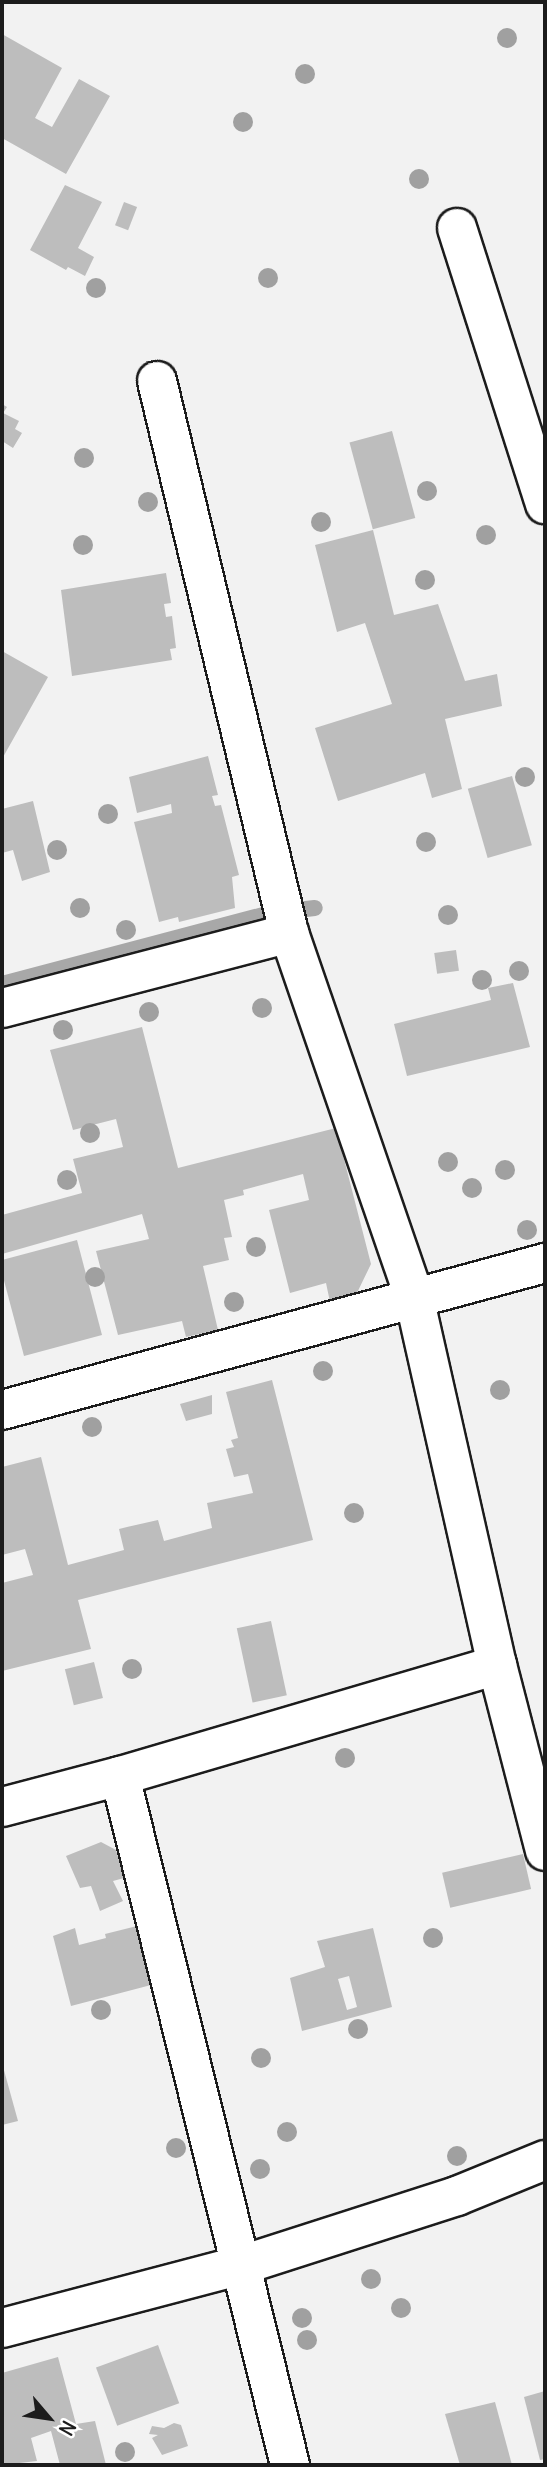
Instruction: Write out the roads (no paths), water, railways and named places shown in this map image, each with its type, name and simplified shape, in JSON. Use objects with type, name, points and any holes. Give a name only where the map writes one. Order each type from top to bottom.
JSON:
[{"type":"street","points":[[457,228],[545,504]]},
{"type":"street","points":[[158,381],[289,933],[414,1297],[497,1665],[545,1851]]},
{"type":"street","points":[[2,1008],[289,933]]},
{"type":"street","points":[[2,1410],[545,1263]]},
{"type":"street","points":[[2,1807],[120,1776],[497,1665]]},
{"type":"street","points":[[120,1776],[290,2465]]},
{"type":"street","points":[[2,2328],[242,2265],[457,2196],[545,2160]]},
{"type":"waterway","points":[[2,984],[270,913],[315,908]]}]
